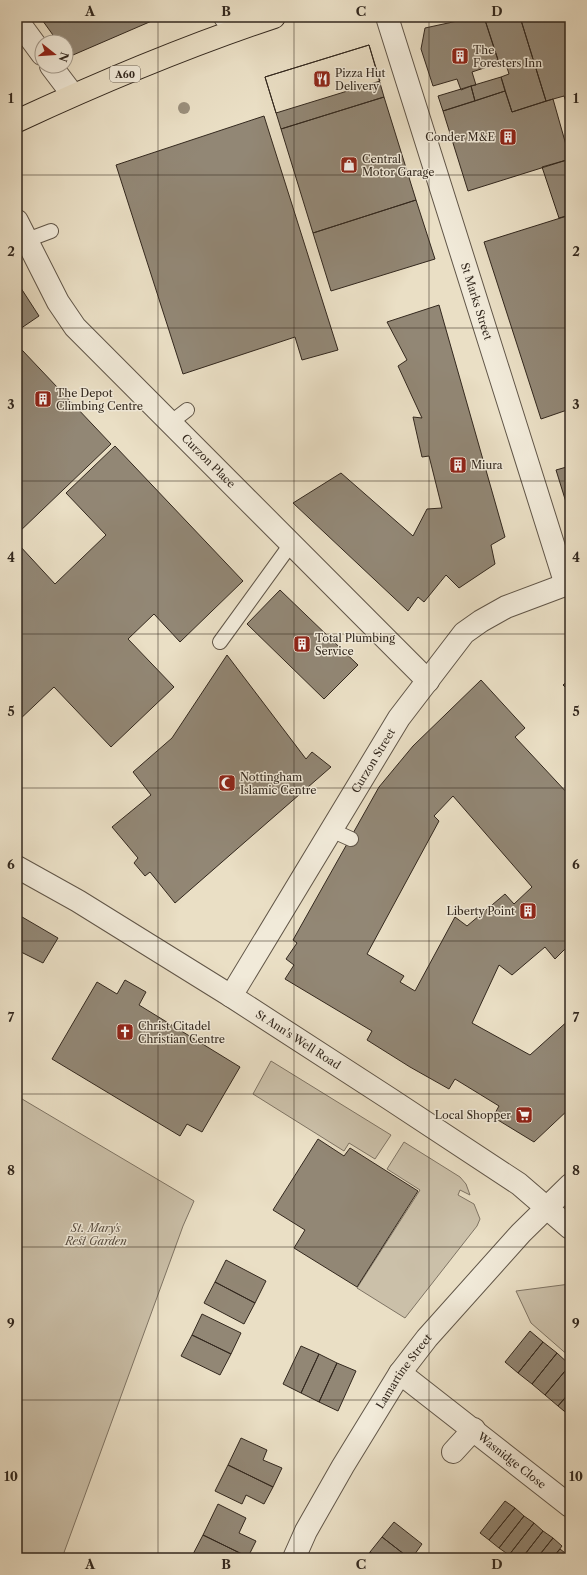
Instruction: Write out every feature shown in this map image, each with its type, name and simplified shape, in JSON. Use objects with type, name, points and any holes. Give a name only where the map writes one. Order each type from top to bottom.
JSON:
[{"type":"highway","name":"A60","points":[[17,121],[230,24],[274,17]]},
{"type":"street","name":"St Marks Street","points":[[387,17],[568,584]]},
{"type":"street","points":[[17,20],[34,43]]},
{"type":"street","points":[[57,74],[73,95]]},
{"type":"street","name":"Curzon Place","points":[[17,221],[58,302],[75,327],[428,681]]},
{"type":"street","name":"Curzon Street","points":[[231,996],[341,834],[399,718],[464,633],[481,621],[506,608],[568,584]]},
{"type":"street","name":"St Ann's Well Road","points":[[17,867],[78,902],[231,996],[473,1153],[519,1184],[570,1228]]},
{"type":"street","name":"Lamartine Street","points":[[294,1558],[306,1531],[343,1466],[400,1373],[438,1326],[522,1233],[570,1185]]},
{"type":"street","name":"Wasnidge Close","points":[[400,1373],[474,1429],[570,1506]]},
{"type":"street","name":"Wasnidge Close","points":[[453,1452],[474,1429]]},
{"type":"lane","points":[[27,240],[51,231]]},
{"type":"lane","points":[[170,423],[187,410]]},
{"type":"lane","points":[[220,642],[291,544]]},
{"type":"green space","points":[[271,1061],[391,1135],[375,1159],[349,1143],[344,1151],[253,1094]]},
{"type":"green space","name":"St. Mary's Rest Garden","points":[[17,1096],[194,1201],[183,1226],[62,1558],[17,1558]]},
{"type":"green space","points":[[404,1142],[460,1177],[466,1184],[470,1195],[460,1190],[458,1195],[474,1204],[480,1219],[477,1226],[405,1318],[357,1288],[420,1190],[387,1169]]},
{"type":"green space","points":[[570,1284],[570,1357],[531,1323],[516,1291]]},
{"type":"building","points":[[40,17],[161,17],[74,55],[74,34],[52,34]]},
{"type":"building","name":"The Foresters Inn","points":[[476,17],[484,17],[499,63],[472,72],[476,85],[461,90],[457,79],[433,86],[421,49],[425,28]]},
{"type":"building","points":[[484,17],[520,17],[546,101],[512,112],[501,77],[509,74],[505,61],[499,63]]},
{"type":"building","points":[[520,17],[570,17],[570,114],[564,96],[546,101]]},
{"type":"building","name":"Pizza Hut Delivery","points":[[369,45],[384,97],[281,129],[265,77]]},
{"type":"building","name":"Pizza Hut Delivery","points":[[369,45],[380,81],[276,113],[265,77]]},
{"type":"building","points":[[501,77],[505,91],[475,101],[471,86]]},
{"type":"building","points":[[471,86],[475,101],[443,111],[438,96]]},
{"type":"building","name":"Conder M&E","points":[[505,91],[512,112],[553,99],[570,159],[468,191],[443,111]]},
{"type":"building","name":"Central Motor Garage","points":[[384,97],[416,200],[313,233],[281,129]]},
{"type":"building","points":[[264,116],[338,350],[302,360],[295,337],[183,374],[116,165]]},
{"type":"building","points":[[570,159],[570,215],[559,218],[542,167]]},
{"type":"building","points":[[416,200],[435,259],[331,291],[313,233]]},
{"type":"building","points":[[570,215],[570,409],[541,419],[484,242]]},
{"type":"building","points":[[17,282],[39,316],[17,331]]},
{"type":"building","name":"Miura","points":[[439,305],[505,537],[491,545],[495,564],[459,588],[446,575],[424,602],[418,597],[408,611],[293,503],[341,473],[413,536],[427,509],[442,508],[429,456],[422,457],[413,417],[422,418],[398,366],[407,360],[387,322]]},
{"type":"building","name":"The Depot Climbing Centre","points":[[22,350],[111,444],[17,534],[17,355]]},
{"type":"building","points":[[115,446],[243,581],[180,642],[154,614],[128,639],[174,687],[111,747],[54,687],[17,722],[17,547],[19,545],[55,584],[106,535],[66,493]]},
{"type":"building","points":[[570,466],[570,515],[556,470]]},
{"type":"building","name":"Total Plumbing Service","points":[[280,590],[358,665],[324,699],[247,624]]},
{"type":"building","name":"Nottingham Islamic Centre","points":[[227,655],[306,759],[312,752],[331,767],[175,903],[150,872],[145,876],[134,863],[138,858],[112,827],[151,795],[133,772],[172,738]]},
{"type":"building","points":[[570,679],[570,692],[563,685]]},
{"type":"building","name":"Liberty Point","points":[[481,680],[525,728],[515,737],[570,796],[570,944],[555,959],[545,947],[512,975],[499,965],[472,1023],[530,1055],[570,1019],[570,1108],[534,1142],[493,1117],[499,1106],[455,1079],[449,1089],[410,1067],[367,1040],[372,1031],[285,979],[294,965],[286,959],[297,943],[293,940],[379,787],[413,746]],"holes":[[[453,796],[532,887],[514,904],[505,894],[467,926],[455,917],[415,991],[400,982],[404,976],[367,954],[439,821],[434,816]]]},
{"type":"building","points":[[17,914],[58,938],[43,963],[17,950]]},
{"type":"building","name":"Christ Citadel Christian Centre","points":[[125,980],[146,992],[139,1005],[240,1067],[202,1132],[187,1124],[180,1136],[52,1059],[97,982],[117,994]]},
{"type":"building","points":[[318,1139],[344,1156],[350,1148],[418,1191],[357,1287],[294,1248],[305,1230],[273,1210]]},
{"type":"building","points":[[226,1260],[266,1281],[255,1303],[215,1282]]},
{"type":"building","points":[[215,1282],[255,1303],[244,1324],[204,1303]]},
{"type":"building","points":[[202,1314],[241,1333],[231,1354],[192,1335]]},
{"type":"building","points":[[530,1331],[543,1342],[518,1373],[505,1362]]},
{"type":"building","points":[[192,1335],[231,1354],[220,1375],[181,1356]]},
{"type":"building","points":[[543,1342],[557,1353],[532,1384],[518,1373]]},
{"type":"building","points":[[301,1346],[319,1354],[301,1393],[283,1384]]},
{"type":"building","points":[[557,1353],[570,1365],[545,1395],[532,1384]]},
{"type":"building","points":[[319,1354],[337,1363],[319,1402],[301,1393]]},
{"type":"building","points":[[337,1363],[356,1371],[338,1411],[319,1402]]},
{"type":"building","points":[[570,1365],[570,1392],[558,1406],[545,1395]]},
{"type":"building","points":[[570,1392],[570,1416],[558,1406]]},
{"type":"building","points":[[241,1438],[267,1450],[263,1460],[282,1468],[273,1487],[228,1465]]},
{"type":"building","points":[[228,1465],[273,1487],[264,1504],[246,1495],[242,1504],[215,1491]]},
{"type":"building","points":[[505,1501],[515,1508],[489,1540],[480,1533]]},
{"type":"building","points":[[218,1504],[246,1518],[239,1533],[256,1541],[248,1557],[203,1535]]},
{"type":"building","points":[[515,1508],[524,1516],[499,1548],[489,1540]]},
{"type":"building","points":[[524,1516],[534,1523],[509,1555],[499,1548]]},
{"type":"building","points":[[394,1522],[422,1544],[412,1558],[409,1558],[382,1537]]},
{"type":"building","points":[[534,1523],[543,1531],[522,1558],[512,1558],[509,1555]]},
{"type":"building","points":[[543,1531],[553,1538],[537,1558],[522,1558]]},
{"type":"building","points":[[203,1535],[248,1557],[191,1558]]},
{"type":"building","points":[[382,1537],[409,1558],[378,1558],[370,1552]]},
{"type":"building","points":[[553,1538],[562,1546],[553,1558],[537,1558]]},
{"type":"building","points":[[560,1549],[569,1556],[568,1558],[552,1558]]},
{"type":"building","points":[[370,1552],[378,1558],[366,1558]]},
{"type":"place","name":"The Foresters Inn","points":[[460,56]]},
{"type":"place","name":"Pizza Hut Delivery","points":[[322,79]]},
{"type":"place","name":"Conder M&E","points":[[508,137]]},
{"type":"place","name":"Central Motor Garage","points":[[349,165]]},
{"type":"place","name":"The Depot Climbing Centre","points":[[43,399]]},
{"type":"place","name":"Miura","points":[[458,465]]},
{"type":"place","name":"Total Plumbing Service","points":[[302,644]]},
{"type":"place","name":"Nottingham Islamic Centre","points":[[227,783]]},
{"type":"place","name":"Liberty Point","points":[[528,911]]},
{"type":"place","name":"Christ Citadel Christian Centre","points":[[125,1032]]},
{"type":"place","name":"Local Shopper","points":[[524,1115]]}]
